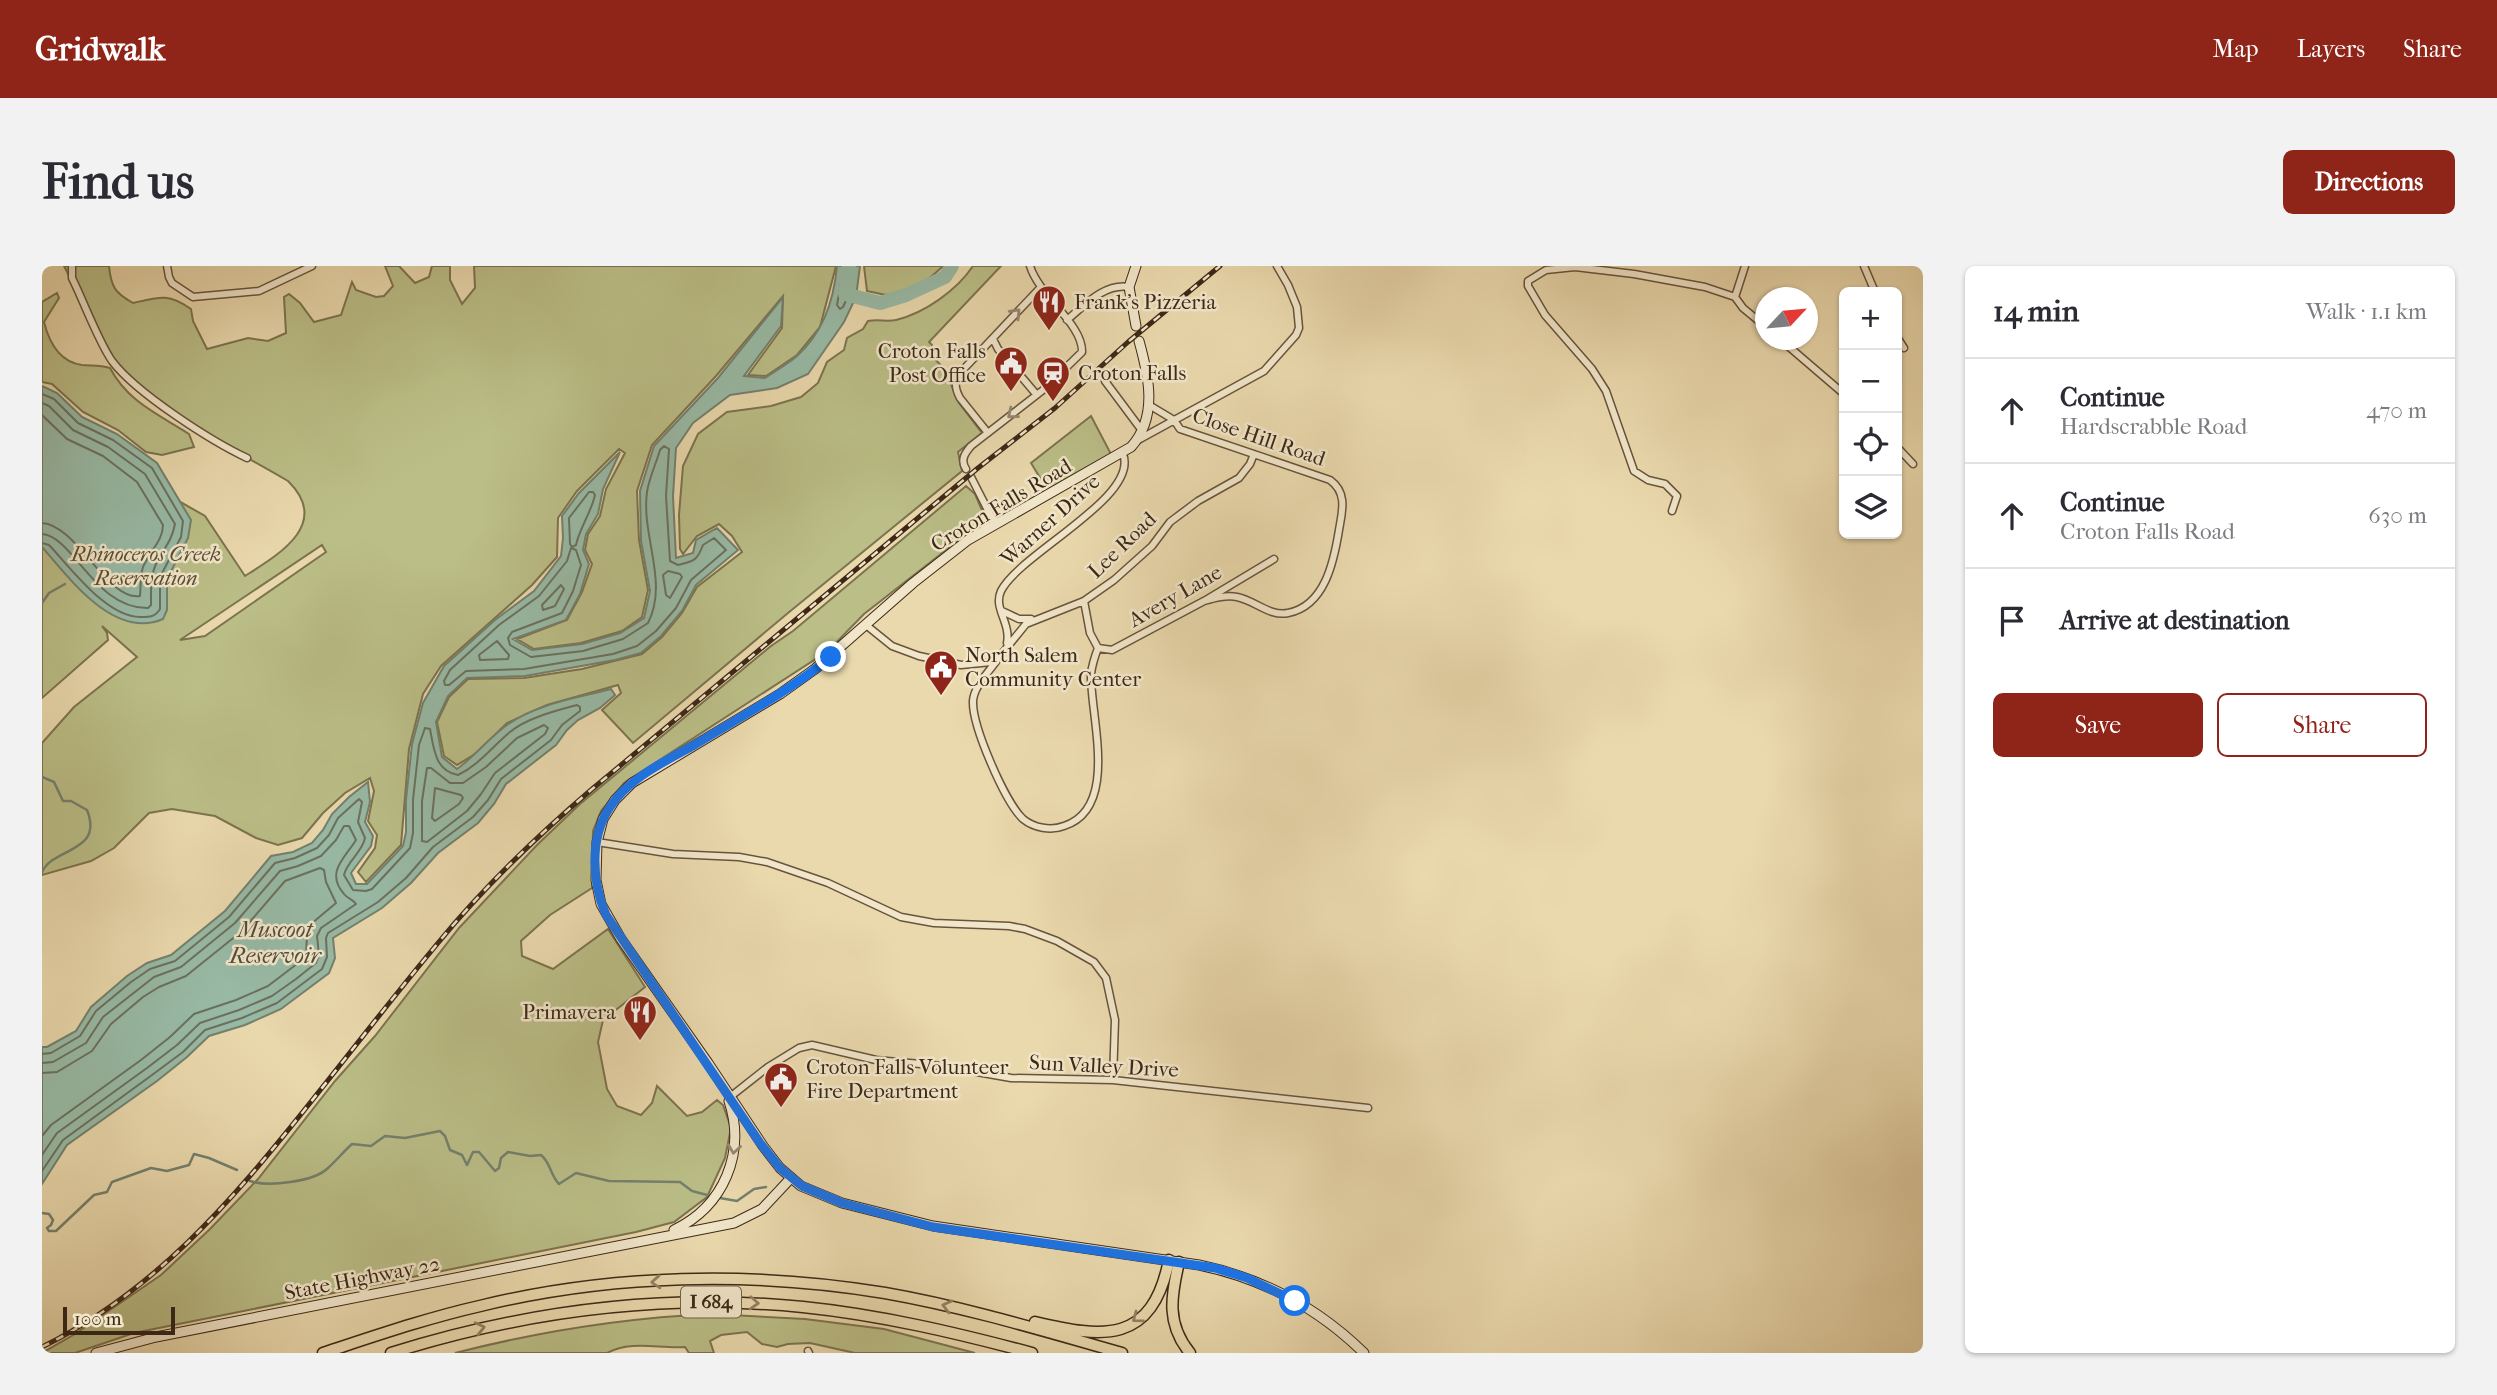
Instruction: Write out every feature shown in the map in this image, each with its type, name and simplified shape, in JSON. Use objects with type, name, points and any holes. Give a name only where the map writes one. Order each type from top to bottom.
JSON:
[{"type":"highway","points":[[1013,1324],[1035,1322],[1093,1334],[1116,1331],[1136,1321],[1150,1308],[1174,1261]]},
{"type":"highway","points":[[1174,1261],[1171,1314],[1178,1336],[1190,1353]]},
{"type":"highway","name":"I 684","points":[[323,1353],[455,1312],[508,1300],[589,1287],[751,1279],[834,1286],[932,1303],[1122,1353]]},
{"type":"highway","name":"I 684","points":[[391,1353],[459,1333],[537,1316],[620,1305],[700,1302],[779,1305],[855,1314],[925,1327],[1032,1353]]},
{"type":"main road","points":[[1136,266],[1129,287],[1136,326]]},
{"type":"main road","points":[[1123,453],[1140,436],[1149,405],[1148,380],[1139,341]]},
{"type":"main road","name":"Croton Falls Road","points":[[1123,453],[995,524],[941,560],[831,657],[799,681],[632,783],[608,809],[597,842],[596,880],[606,915],[763,1146],[791,1178],[826,1198],[933,1227],[1174,1261],[1231,1273],[1280,1293],[1325,1319],[1364,1353]]},
{"type":"main road","points":[[636,1241],[675,1229],[693,1219],[709,1205],[722,1187],[731,1166],[735,1130],[722,1084]]},
{"type":"main road","points":[[636,1241],[721,1226],[745,1219],[762,1209],[791,1178]]},
{"type":"main road","name":"State Highway 22","points":[[96,1353],[156,1337],[636,1241]]},
{"type":"street","points":[[72,266],[72,278],[111,359],[127,378],[227,449],[247,458]]},
{"type":"street","points":[[167,266],[172,283],[193,297],[259,290],[312,266]]},
{"type":"street","points":[[965,470],[963,463],[967,451],[1082,352],[1080,337],[1040,288],[1030,266]]},
{"type":"street","points":[[1105,381],[1135,424],[1140,436],[1265,371],[1296,335],[1299,322],[1297,307],[1277,266]]},
{"type":"street","points":[[1735,297],[1745,266]]},
{"type":"street","points":[[1864,266],[1873,287]]},
{"type":"street","points":[[1672,511],[1677,496],[1665,484],[1648,480],[1634,471],[1606,391],[1592,369],[1545,315],[1528,286],[1528,281],[1546,270],[1574,267],[1705,287],[1735,297],[1755,318]]},
{"type":"street","points":[[1067,320],[1109,288],[1129,287]]},
{"type":"street","points":[[988,433],[960,398],[955,385],[958,374],[1040,288]]},
{"type":"street","points":[[993,339],[998,349],[1036,394]]},
{"type":"street","points":[[1793,350],[1839,390]]},
{"type":"street","name":"Close Hill Road","points":[[1149,405],[1174,420],[1180,429],[1330,480],[1339,489],[1343,502],[1331,569],[1306,604],[1288,614],[1268,610],[1237,597],[1204,601]]},
{"type":"street","points":[[1902,452],[1913,464]]},
{"type":"street","name":"Warner Drive","points":[[1000,608],[999,596],[1011,577],[1092,510],[1112,490],[1125,465],[1123,453]]},
{"type":"street","name":"Lee Road","points":[[1098,648],[1091,673],[1098,761],[1097,782],[1086,811],[1072,822],[1046,829],[1029,823],[1016,811],[1000,782],[974,711],[975,695],[1005,648],[1026,624],[1084,601],[1123,573],[1152,546],[1163,529],[1178,516],[1198,501],[1239,478],[1254,454]]},
{"type":"street","points":[[971,477],[995,524]]},
{"type":"street","name":"Avery Lane","points":[[1098,648],[1105,651],[1119,648],[1274,559]]},
{"type":"street","points":[[1084,601],[1090,633],[1098,648]]},
{"type":"street","points":[[1000,608],[1010,617],[1040,617]]},
{"type":"street","points":[[1000,608],[1009,632],[1005,648]]},
{"type":"street","points":[[866,625],[892,646],[941,662],[973,664],[990,662],[1000,656]]},
{"type":"street","points":[[597,842],[687,855],[740,857],[767,862],[828,883],[901,917],[934,923],[1009,926],[1057,941],[1094,962],[1106,978],[1115,1020],[1113,1080]]},
{"type":"street","name":"Sun Valley Drive","points":[[730,1097],[765,1069],[799,1048],[812,1045],[876,1060],[953,1067],[1011,1077],[1113,1080],[1368,1108]]},
{"type":"green space","name":"Rhinoceros Creek Reservation","points":[[64,266],[109,266],[115,289],[133,303],[163,298],[176,300],[191,309],[193,321],[207,349],[248,338],[268,341],[286,333],[284,297],[289,294],[300,303],[314,322],[341,315],[352,282],[356,290],[376,297],[384,296],[393,286],[385,266],[399,266],[415,283],[429,277],[432,266],[450,266],[450,280],[462,304],[475,288],[474,266],[836,266],[820,327],[797,355],[766,376],[748,375],[782,328],[783,296],[716,376],[652,445],[637,491],[639,540],[648,590],[642,617],[622,631],[581,643],[534,649],[517,639],[567,620],[582,592],[592,564],[585,550],[588,534],[600,516],[606,489],[625,453],[619,449],[577,491],[558,518],[557,557],[532,585],[441,666],[423,694],[409,749],[401,845],[366,882],[358,872],[375,848],[377,835],[368,821],[374,791],[370,778],[345,793],[302,838],[278,845],[256,838],[215,816],[172,809],[149,813],[114,848],[91,861],[42,875],[42,743],[74,707],[137,657],[102,626],[108,640],[42,698],[42,423],[205,516],[245,576],[285,548],[295,537],[302,524],[304,511],[300,497],[288,481],[186,422],[161,405],[118,366],[94,334]],"holes":[[[322,545],[326,552],[205,636],[180,640]]]},
{"type":"green space","points":[[864,266],[943,266],[918,285],[889,295],[867,291]]},
{"type":"green space","points":[[973,266],[1001,266],[929,342],[932,345],[932,356],[953,378],[951,384],[959,403],[982,433],[958,452],[962,471],[633,743],[602,710],[621,693],[618,685],[547,705],[507,723],[475,754],[457,765],[444,756],[437,722],[449,697],[468,679],[524,678],[582,669],[642,654],[662,637],[682,613],[697,587],[742,552],[732,536],[719,524],[697,536],[683,554],[680,549],[679,515],[683,466],[698,434],[727,412],[771,406],[801,397],[818,383],[827,362],[844,350],[847,338],[863,329],[868,321],[896,320],[918,312],[949,292]]},
{"type":"green space","points":[[57,293],[59,298],[44,322],[57,350],[74,363],[110,368],[135,399],[189,434],[194,447],[162,455],[146,452],[118,430],[83,412],[52,384],[42,382],[42,302]]},
{"type":"green space","points":[[1091,416],[1112,456],[1048,491],[1031,463]]},
{"type":"green space","points":[[966,486],[975,494],[984,515],[973,529],[864,614],[828,651],[624,783],[601,811],[593,831],[592,888],[550,915],[521,941],[522,956],[553,969],[608,929],[645,987],[603,1020],[598,1042],[607,1089],[617,1106],[641,1115],[652,1103],[657,1086],[687,1116],[702,1112],[717,1100],[723,1105],[731,1128],[725,1158],[707,1197],[674,1222],[636,1232],[134,1333],[75,1353],[42,1353],[75,1334],[161,1275],[210,1229],[258,1179],[459,928],[537,845],[580,804]]},
{"type":"green space","points":[[711,1314],[805,1319],[884,1329],[975,1353],[855,1353],[810,1343],[777,1347],[762,1344],[747,1332],[721,1335],[710,1341],[714,1353],[689,1353],[685,1347],[646,1346],[626,1347],[607,1353],[455,1353],[582,1327]]},
{"type":"water","name":"Muscoot Reservoir","points":[[837,266],[860,266],[856,297],[844,322],[808,374],[777,388],[730,395],[693,423],[676,448],[673,496],[676,558],[693,553],[696,540],[717,528],[738,550],[696,585],[682,611],[661,636],[641,653],[525,676],[467,678],[448,696],[436,722],[442,757],[457,769],[500,730],[518,718],[557,702],[611,689],[615,695],[600,708],[578,720],[556,745],[506,784],[478,823],[438,853],[411,883],[382,908],[333,938],[335,958],[329,973],[281,1009],[245,1025],[209,1036],[157,1081],[67,1145],[42,1184],[42,1047],[47,1047],[76,1031],[91,1007],[127,976],[147,963],[171,955],[225,911],[271,856],[293,852],[312,843],[332,814],[368,782],[370,802],[365,822],[373,836],[371,846],[351,873],[356,884],[367,884],[403,846],[412,744],[423,703],[444,666],[495,620],[534,591],[561,556],[562,516],[579,493],[620,452],[603,489],[598,514],[586,534],[583,550],[589,564],[580,594],[566,620],[513,639],[532,650],[582,644],[620,633],[644,618],[650,591],[641,541],[640,491],[654,446],[718,378],[783,297],[781,326],[744,376],[765,378],[797,356],[814,337],[826,315]]},
{"type":"water","points":[[42,386],[57,393],[82,417],[117,434],[157,463],[191,520],[188,538],[167,579],[167,610],[163,619],[145,623],[127,621],[111,614],[80,589],[42,547]]},
{"type":"waterway","points":[[849,266],[845,294],[880,303],[906,295],[945,277],[952,266]]},
{"type":"waterway","points":[[42,603],[49,593],[65,584]]},
{"type":"waterway","points":[[42,777],[54,782],[63,801],[71,801],[87,810],[90,824],[89,834],[83,842],[56,858],[42,872]]},
{"type":"waterway","points":[[250,1181],[268,1183],[302,1180],[321,1173],[352,1144],[371,1146],[385,1136],[405,1138],[440,1131],[450,1150],[462,1155],[467,1165],[473,1152],[479,1152],[495,1171],[499,1168],[501,1158],[508,1152],[541,1155],[559,1184],[576,1173],[609,1181],[680,1182],[692,1191],[711,1196]]},
{"type":"waterway","points":[[42,1213],[49,1214],[53,1220],[47,1228],[49,1231],[56,1231],[94,1195],[107,1192],[112,1182],[151,1168],[167,1171],[189,1165],[194,1154],[237,1170]]},
{"type":"waterway","points":[[720,1198],[737,1201],[754,1189],[766,1187]]},
{"type":"railway","points":[[42,1347],[120,1300],[155,1272],[219,1211],[456,922],[492,882],[550,826],[978,468],[1055,408],[1128,342],[1220,266]]},
{"type":"place","name":"Frank's Pizzeria","points":[[1049,332]]},
{"type":"place","name":"Croton Falls Post Office","points":[[1011,393]]},
{"type":"place","name":"Croton Falls","points":[[1053,403]]},
{"type":"place","name":"North Salem Community Center","points":[[941,697]]},
{"type":"place","name":"Primavera","points":[[640,1042]]},
{"type":"place","name":"Croton Falls Volunteer Fire Department","points":[[781,1109]]},
{"type":"route","points":[[831,657],[780,694],[632,783],[608,809],[597,842],[596,880],[606,915],[760,1143],[791,1178],[826,1198],[842,1203],[953,1231],[1215,1268],[1247,1278],[1295,1301]]}]
